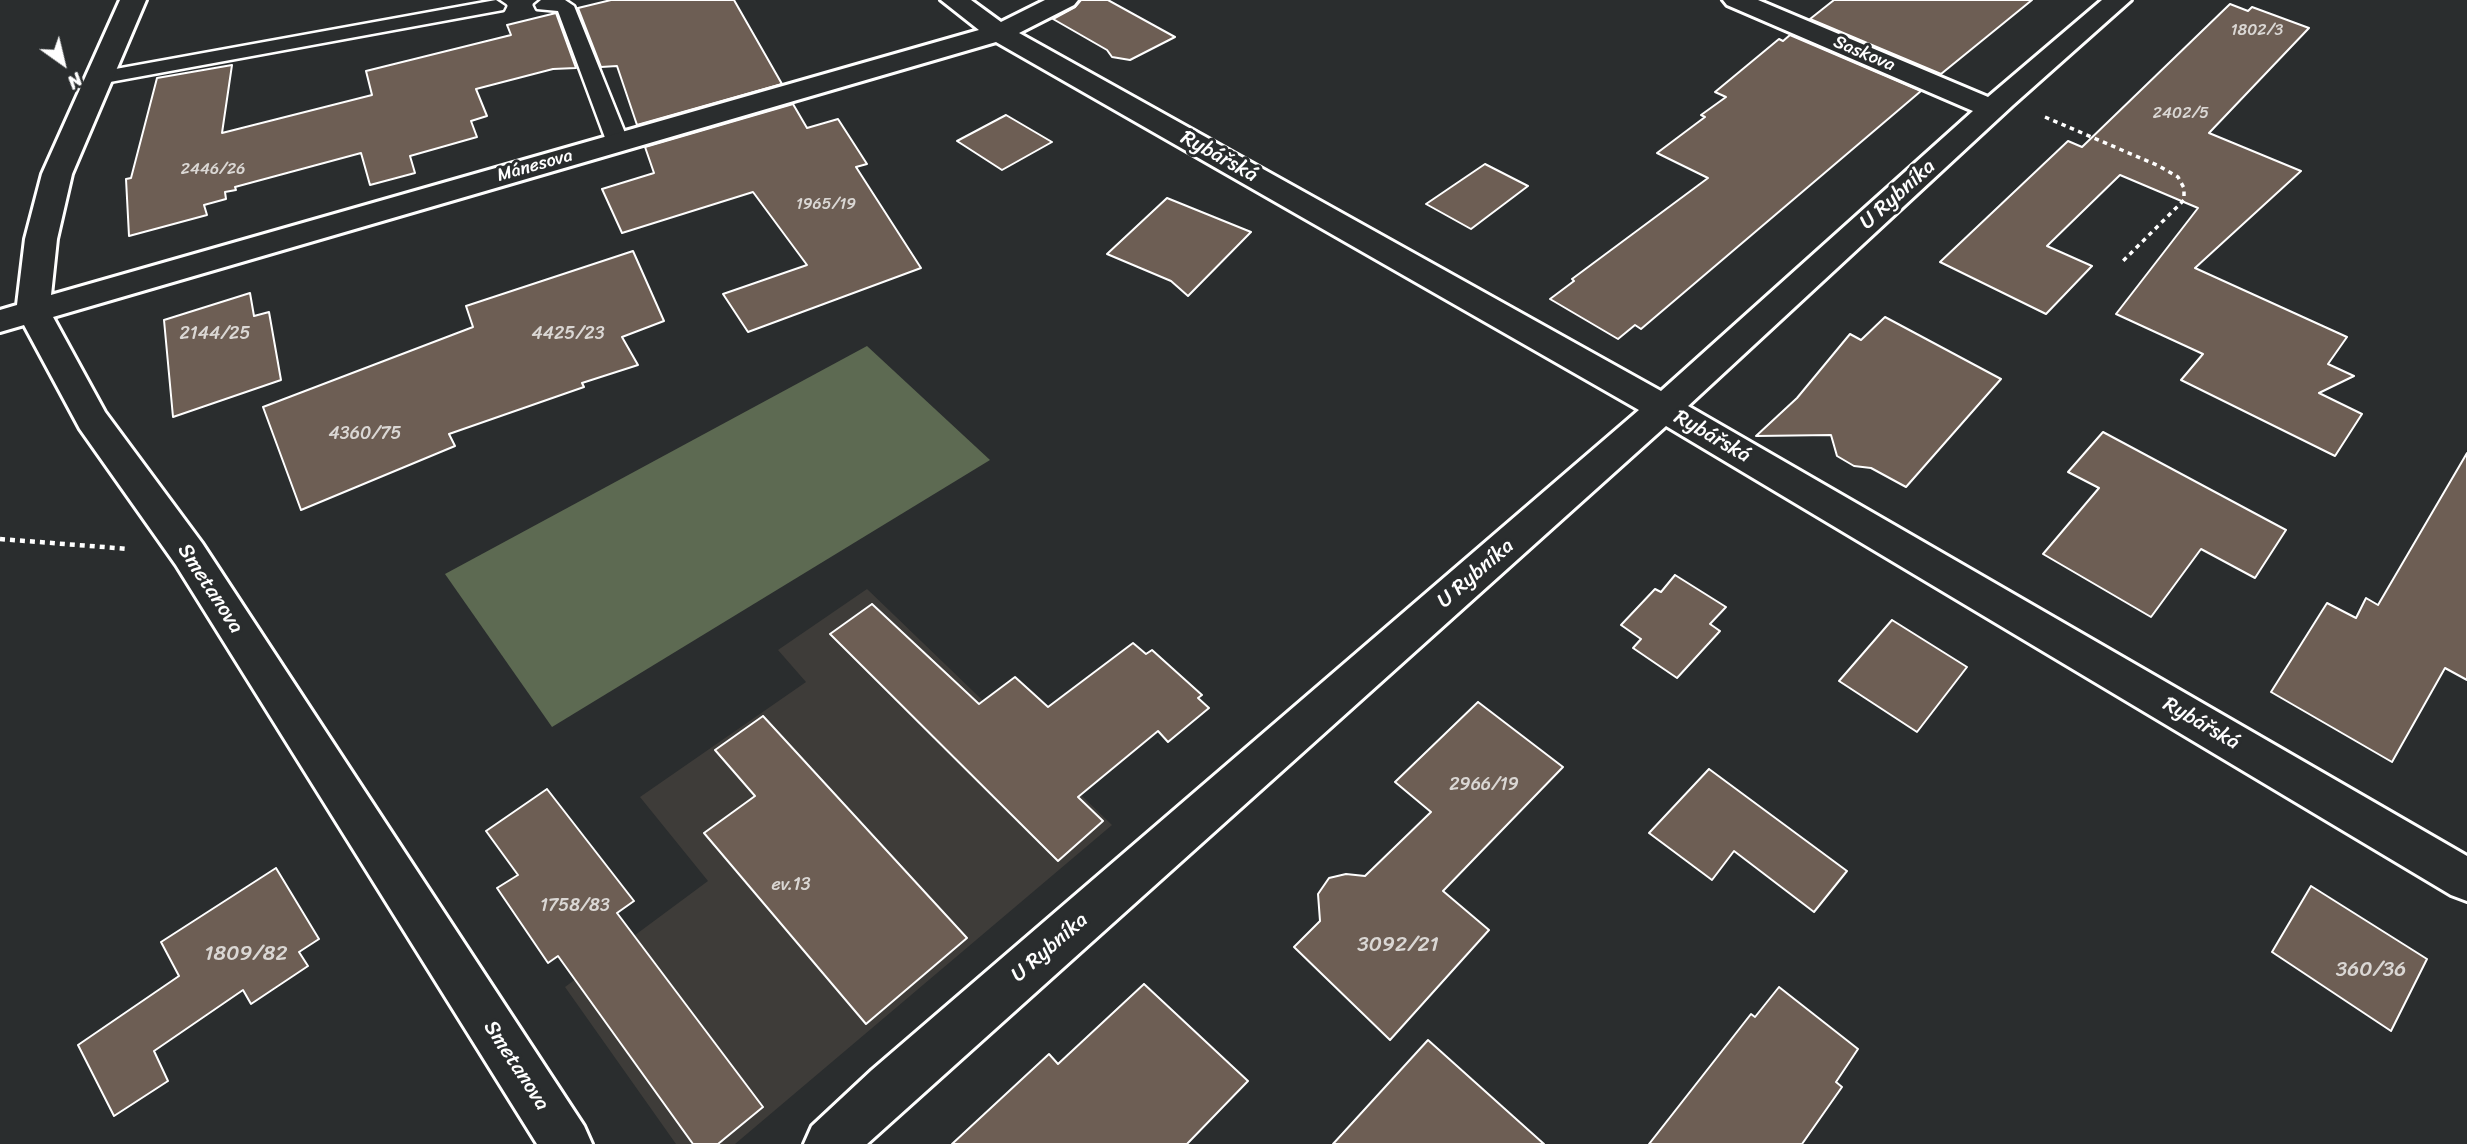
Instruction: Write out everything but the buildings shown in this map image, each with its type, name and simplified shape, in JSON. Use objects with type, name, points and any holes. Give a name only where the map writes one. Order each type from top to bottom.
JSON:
[{"type":"street","points":[[17,316],[41,239],[57,174],[133,0]]},
{"type":"street","name":"Rybářská","points":[[954,0],[999,33],[1664,408],[2467,880]]},
{"type":"street","name":"Mánesova","points":[[17,316],[999,33],[1066,0]]},
{"type":"street","name":"Saskova","points":[[1736,0],[1997,104]]},
{"type":"street","name":"U Rybníka","points":[[830,1144],[890,1087],[1664,408],[1997,104],[2118,0]]},
{"type":"street","name":"Smetanova","points":[[17,316],[189,554],[566,1144]]},
{"type":"lane","points":[[544,5],[565,6],[618,142]]},
{"type":"lane","points":[[99,78],[496,6]]},
{"type":"path","points":[[1997,104],[2159,166],[2178,177],[2184,188],[2184,201],[2123,261]]},
{"type":"path","points":[[0,539],[189,554]]},
{"type":"shaded area","points":[[867,589],[1112,825],[735,1144],[676,1144],[565,987],[708,881],[640,797],[806,682],[778,650]]},
{"type":"green space","points":[[867,346],[990,460],[552,727],[445,574]]}]
